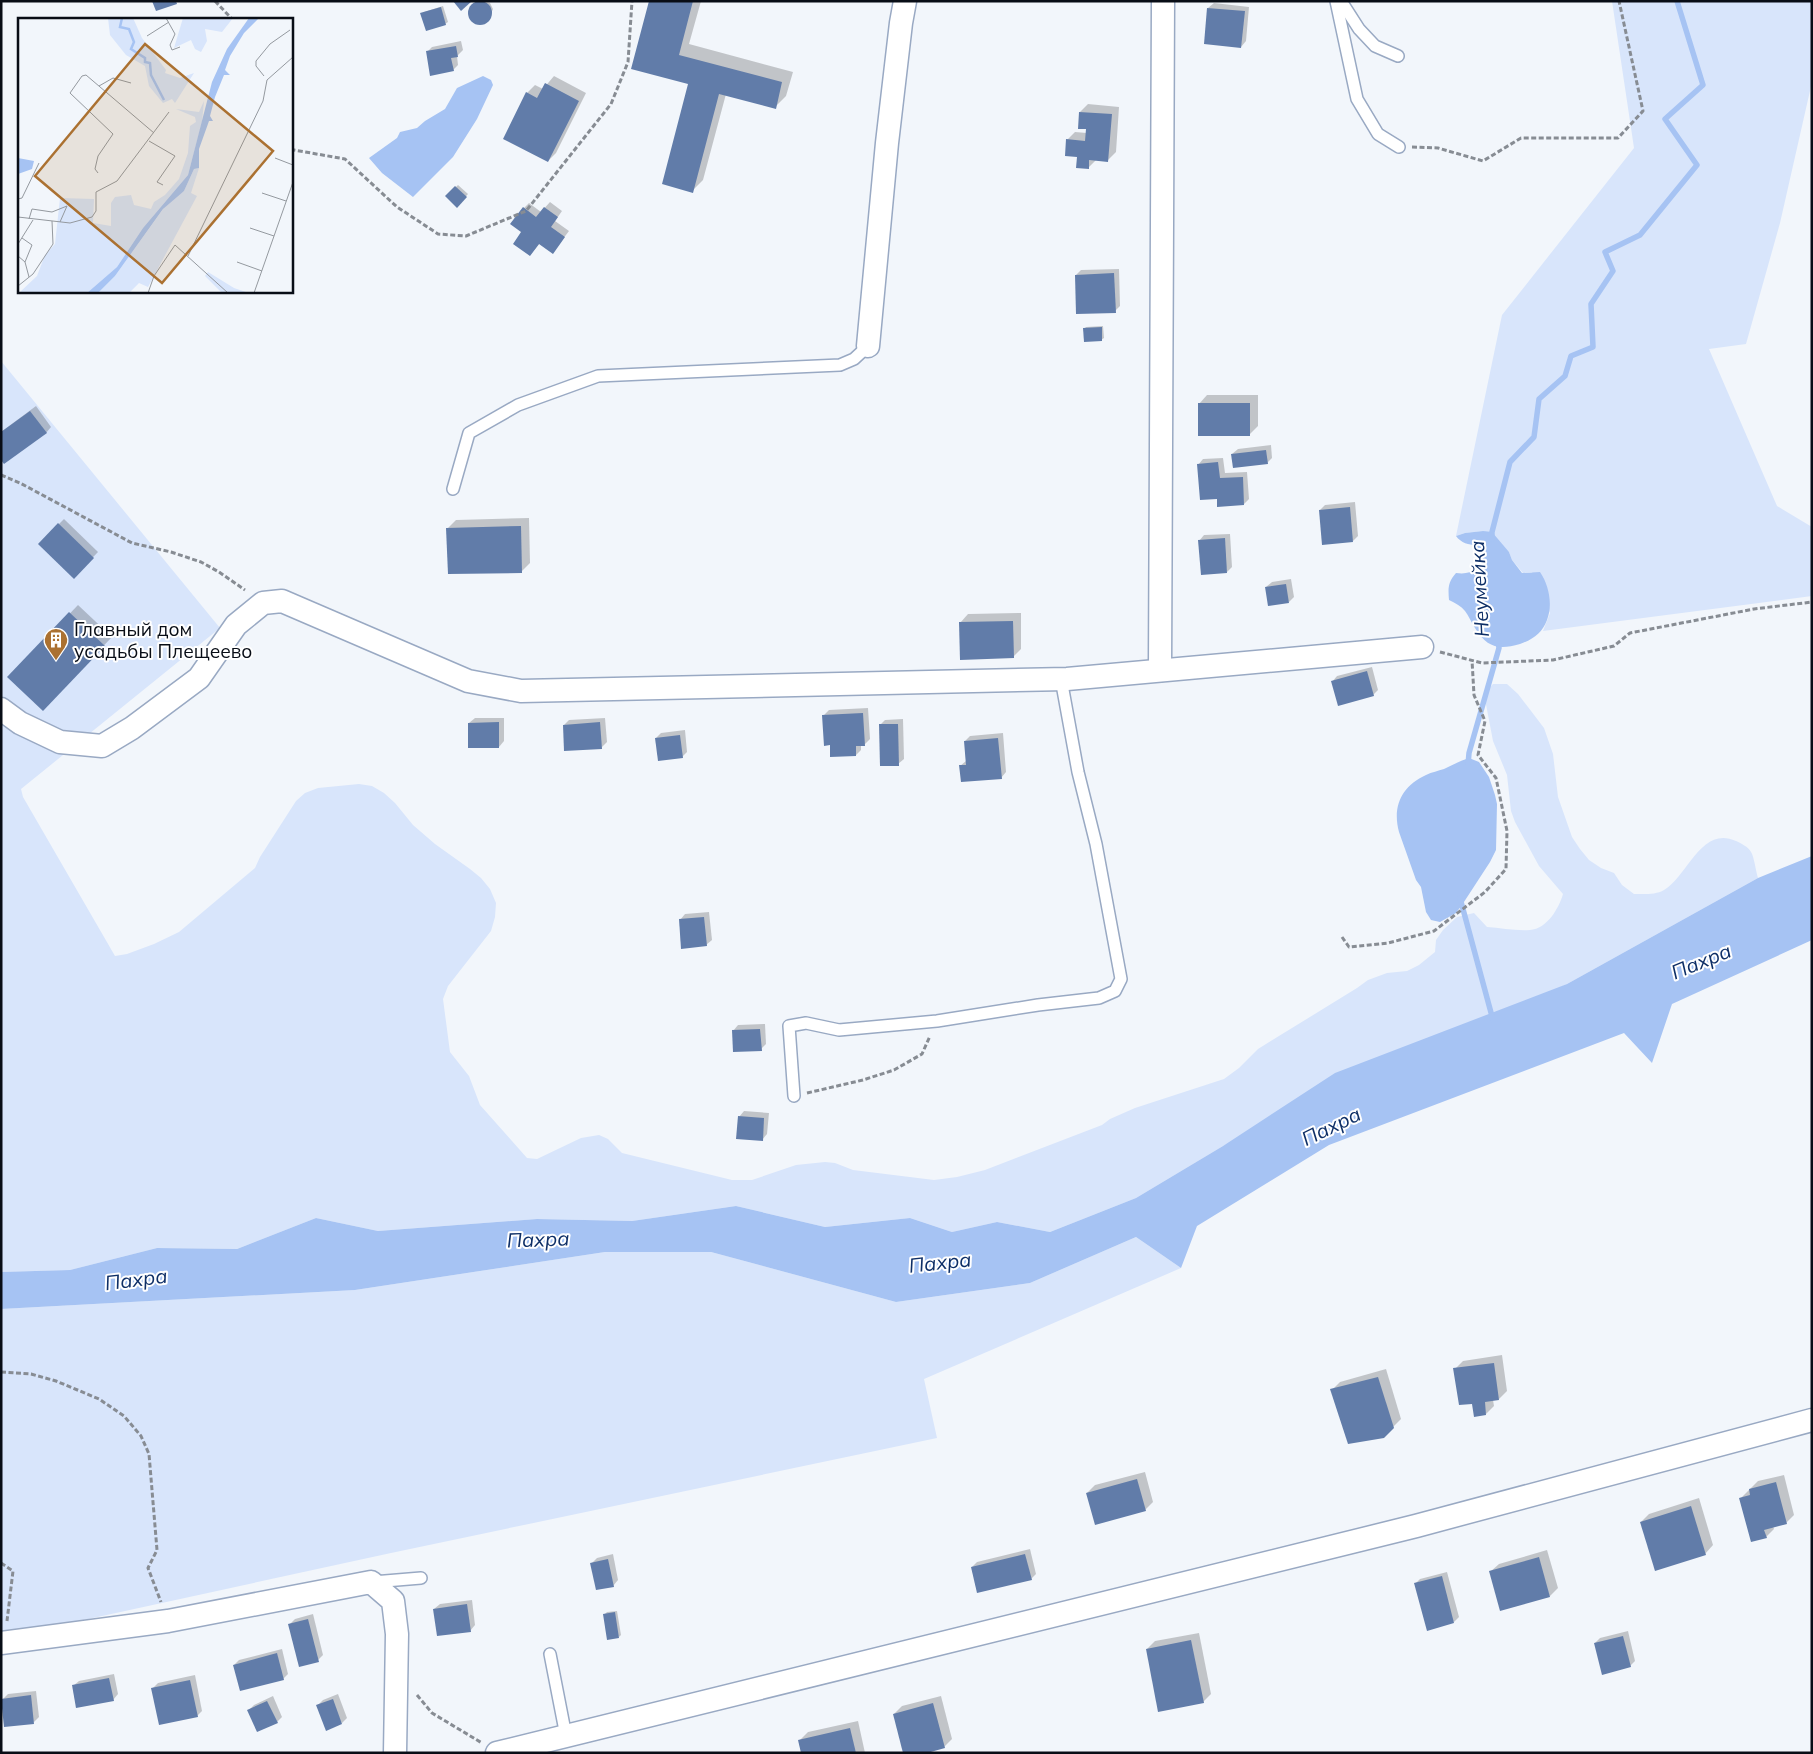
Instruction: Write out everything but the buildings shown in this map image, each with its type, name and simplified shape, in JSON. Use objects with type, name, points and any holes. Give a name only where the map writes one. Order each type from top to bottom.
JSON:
[{"type":"street","points":[[868,346],[887,143],[905,1]]},
{"type":"street","points":[[1160,670],[1163,1]]},
{"type":"street","points":[[1,709],[20,723],[60,742],[102,746],[132,728],[199,678],[236,625],[263,603],[282,601],[468,681],[521,691],[1061,679],[1422,647]]},
{"type":"street","points":[[498,1753],[543,1747],[566,1736],[1416,1526],[1812,1420]]},
{"type":"street","points":[[3,1643],[168,1622],[371,1582],[392,1601],[397,1634],[395,1753]]},
{"type":"lane","points":[[1336,1],[1357,99],[1378,134],[1398,147]]},
{"type":"lane","points":[[1341,1],[1359,29],[1375,46],[1398,56]]},
{"type":"lane","points":[[454,488],[469,433],[518,405],[598,376],[840,365],[854,359],[868,346]]},
{"type":"lane","points":[[794,1096],[789,1026],[806,1023],[839,1030],[937,1021],[1038,1005],[1099,998],[1115,991],[1121,979],[1096,844],[1078,772],[1061,679]]},
{"type":"lane","points":[[371,1582],[421,1578]]},
{"type":"lane","points":[[550,1654],[566,1736]]},
{"type":"path","points":[[215,1],[231,18]]},
{"type":"path","points":[[292,149],[345,159],[397,207],[438,234],[466,236],[526,211],[611,104],[628,62],[632,1]]},
{"type":"path","points":[[1398,147],[1438,148],[1483,161],[1521,138],[1618,138],[1643,111],[1619,1]]},
{"type":"path","points":[[1,475],[20,483],[132,543],[171,552],[201,562],[219,572],[263,603]]},
{"type":"path","points":[[1422,647],[1482,663],[1553,660],[1614,646],[1630,633],[1754,608],[1812,602]]},
{"type":"path","points":[[1342,937],[1349,947],[1388,943],[1434,931],[1485,892],[1506,869],[1507,831],[1496,778],[1478,754],[1485,721],[1474,695],[1472,660]]},
{"type":"path","points":[[794,1096],[863,1080],[894,1070],[922,1054],[937,1021]]},
{"type":"path","points":[[1,1372],[31,1374],[56,1381],[99,1399],[124,1416],[141,1436],[149,1454],[157,1550],[148,1568],[168,1622]]},
{"type":"path","points":[[1,1564],[13,1571],[3,1643]]},
{"type":"path","points":[[396,1672],[432,1713],[498,1753]]},
{"type":"shaded area","points":[[1612,1],[1812,1],[1812,82],[1780,223],[1746,344],[1709,349],[1777,506],[1812,527],[1812,596],[1543,631],[1550,613],[1532,572],[1523,573],[1512,560],[1509,552],[1483,531],[1456,536],[1502,315],[1634,148]]},
{"type":"shaded area","points":[[1,361],[220,628],[21,789],[23,797],[115,956],[127,954],[154,944],[179,932],[255,868],[296,801],[305,793],[318,788],[359,784],[372,786],[384,793],[395,803],[413,825],[435,844],[481,878],[490,889],[496,903],[491,931],[448,986],[443,999],[450,1052],[469,1076],[480,1105],[527,1158],[537,1159],[581,1138],[599,1135],[608,1139],[622,1153],[732,1180],[752,1180],[796,1165],[825,1162],[835,1163],[853,1170],[934,1180],[957,1177],[985,1170],[1102,1125],[1110,1119],[1135,1108],[1224,1079],[1239,1068],[1258,1049],[1368,980],[1387,973],[1407,971],[1419,965],[1435,952],[1436,940],[1443,930],[1457,917],[1474,913],[1487,927],[1519,930],[1536,929],[1551,917],[1559,905],[1563,894],[1539,866],[1511,811],[1507,775],[1493,741],[1484,694],[1493,684],[1507,684],[1518,694],[1544,728],[1553,754],[1558,797],[1572,837],[1580,849],[1589,860],[1601,868],[1614,873],[1622,885],[1634,894],[1661,892],[1673,883],[1704,846],[1713,840],[1724,838],[1736,841],[1750,850],[1758,878],[1567,984],[1223,1146],[1136,1198],[1050,1232],[997,1222],[952,1232],[910,1218],[825,1227],[736,1206],[632,1221],[537,1219],[378,1231],[316,1218],[237,1249],[157,1248],[70,1270],[1,1272]]},
{"type":"shaded area","points":[[1136,1237],[1181,1268],[924,1379],[937,1438],[391,1553],[1,1638],[1,1309],[355,1290],[605,1252],[711,1252],[896,1302],[1030,1283]]},
{"type":"water","points":[[483,76],[491,80],[493,85],[477,119],[453,157],[413,197],[382,173],[369,158],[397,138],[400,132],[417,128],[445,109],[457,88]]},
{"type":"water","points":[[1483,531],[1492,532],[1509,552],[1512,560],[1522,573],[1540,572],[1548,589],[1550,608],[1543,629],[1537,635],[1520,644],[1500,647],[1484,640],[1463,609],[1449,600],[1449,585],[1456,573],[1474,570],[1480,563],[1479,551],[1476,545],[1465,543],[1456,536]]},
{"type":"water","points":[[1469,758],[1479,762],[1489,777],[1495,795],[1497,804],[1496,850],[1456,913],[1440,922],[1431,920],[1426,912],[1421,887],[1416,880],[1399,832],[1397,823],[1398,805],[1405,791],[1418,780],[1428,774]]},
{"type":"water","name":"Пахра","points":[[1812,856],[1812,940],[1672,1004],[1652,1063],[1624,1033],[1329,1145],[1197,1226],[1181,1268],[1136,1237],[1030,1283],[896,1302],[711,1252],[605,1252],[355,1290],[1,1309],[1,1272],[70,1270],[157,1248],[237,1249],[316,1218],[378,1231],[537,1219],[632,1221],[736,1206],[825,1227],[910,1218],[952,1232],[997,1222],[1050,1232],[1136,1198],[1223,1146],[1335,1073],[1567,984],[1758,878]]},
{"type":"waterway","name":"Неумейка","points":[[1492,539],[1492,532],[1510,462],[1534,437],[1539,399],[1565,376],[1571,356],[1593,347],[1591,304],[1613,271],[1605,252],[1640,235],[1697,165],[1665,119],[1703,85],[1677,1]]},
{"type":"waterway","name":"Неумейка","points":[[1468,765],[1469,753],[1499,648],[1498,641]]},
{"type":"waterway","name":"Неумейка","points":[[1460,898],[1493,1020]]},
{"type":"place","name":"Главный дом усадьбы Плещеево","points":[[56,661]]}]
